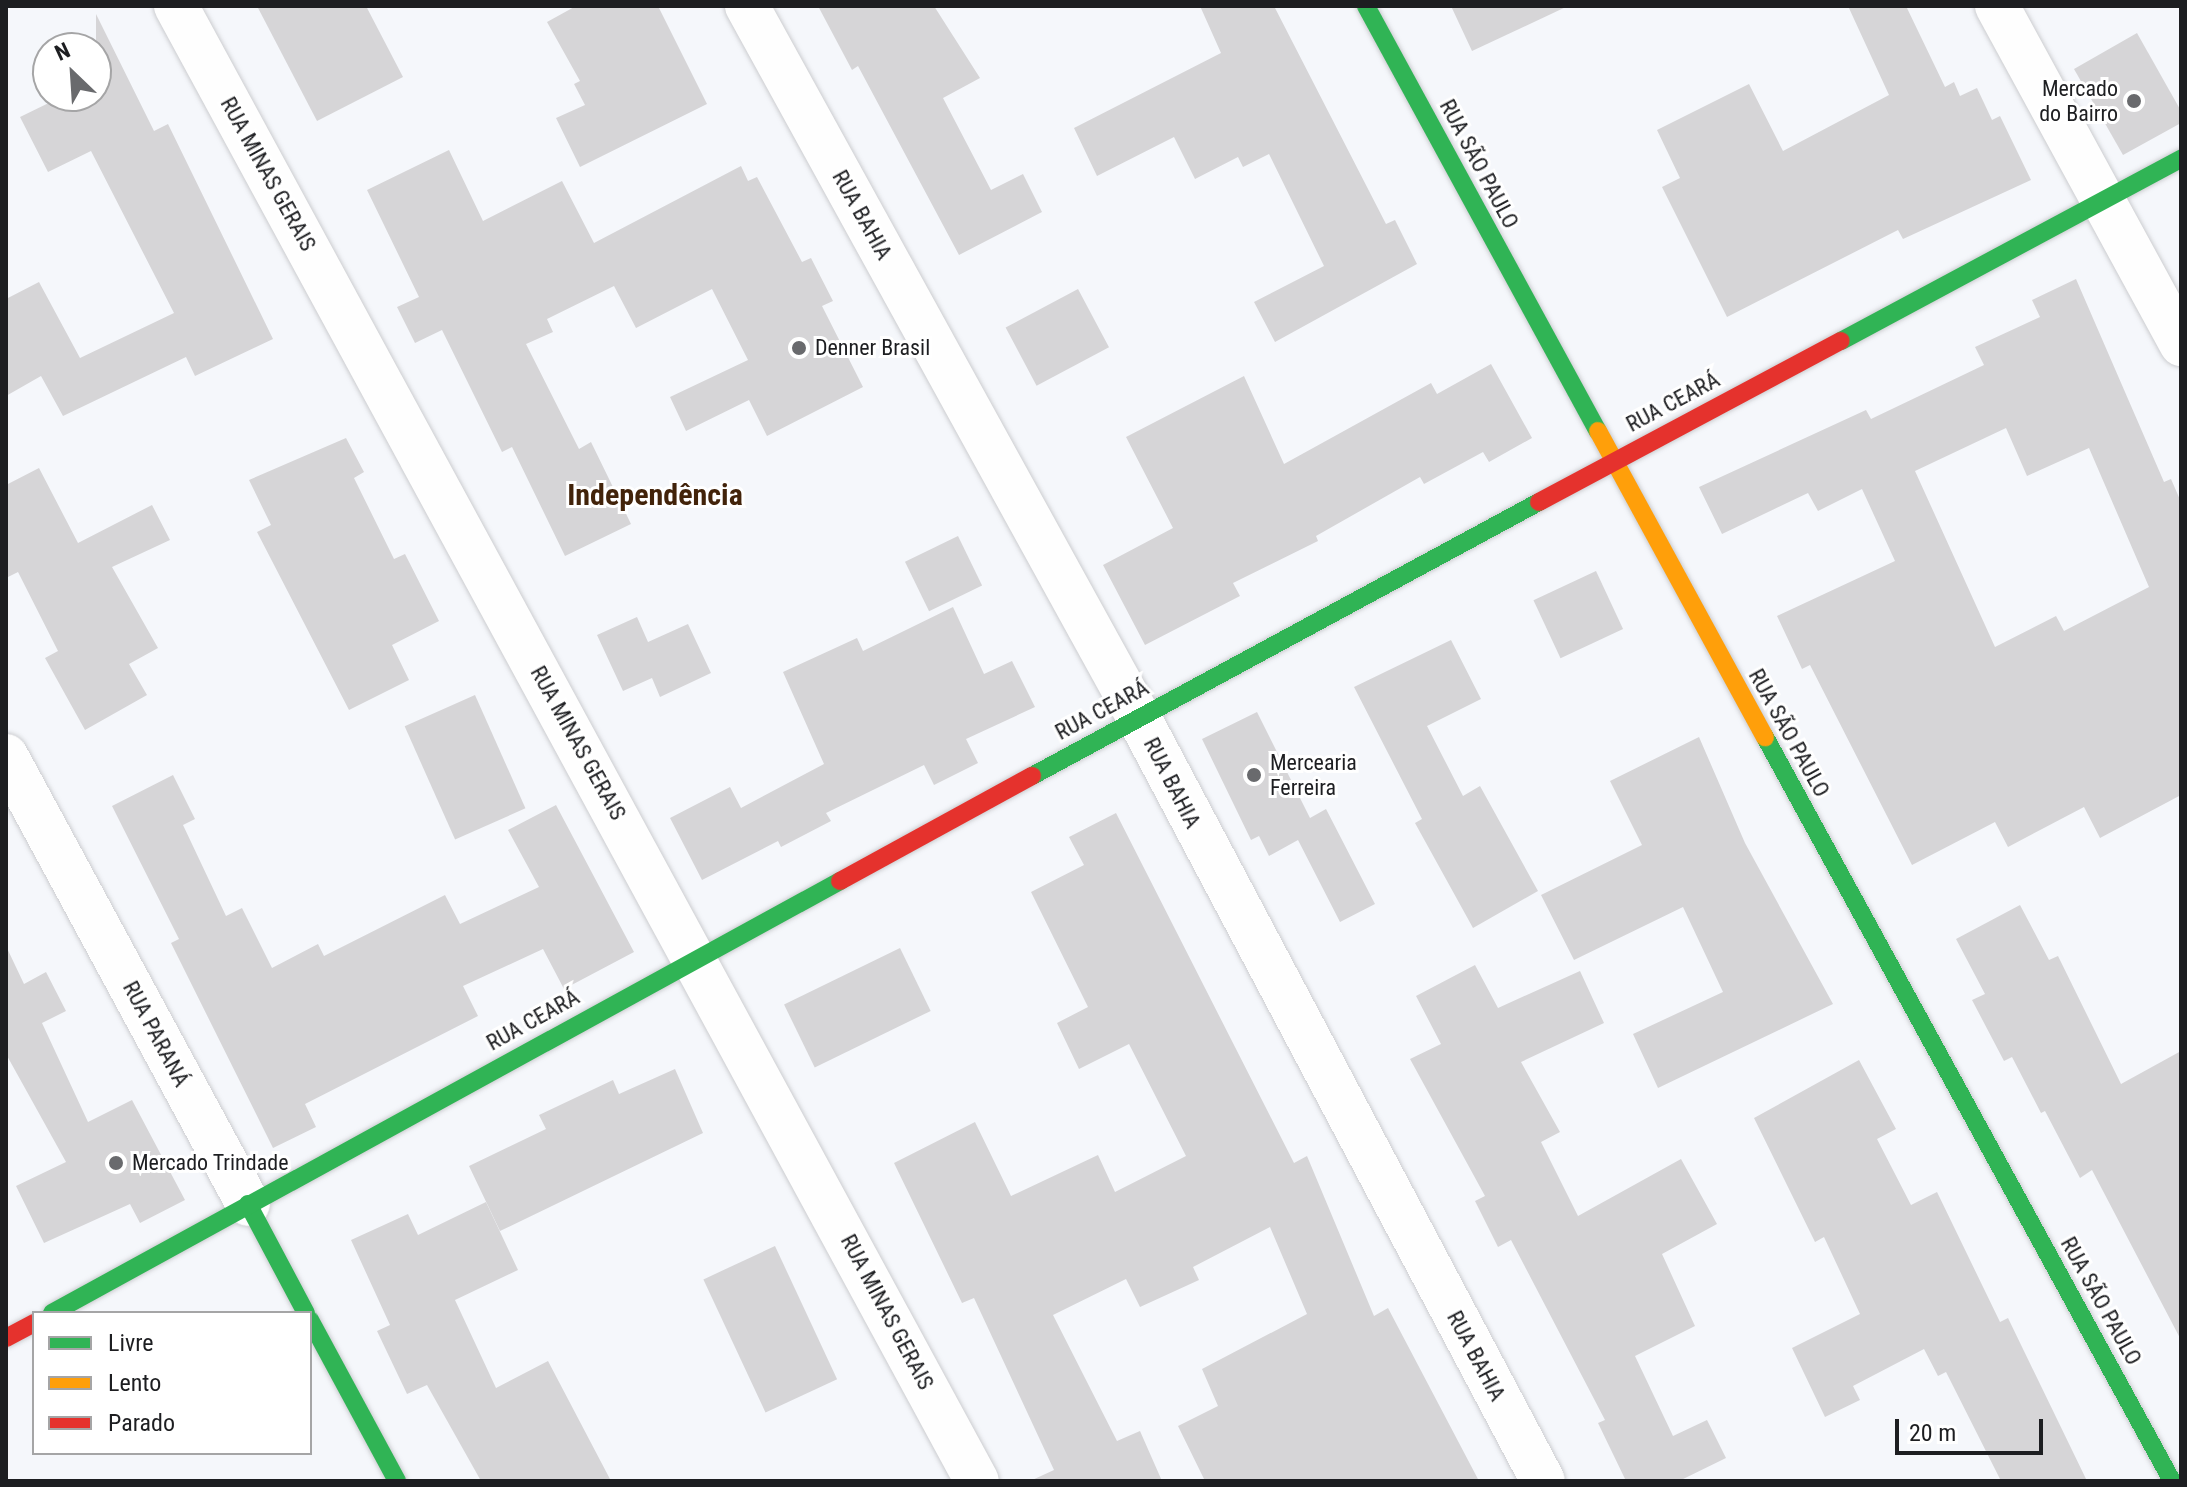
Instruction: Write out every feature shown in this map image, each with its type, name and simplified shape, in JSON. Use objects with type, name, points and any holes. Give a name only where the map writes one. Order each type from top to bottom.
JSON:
[{"type":"street","name":"RUA MINAS GERAIS","points":[[176,6],[977,1481]]},
{"type":"street","name":"RUA BAHIA","points":[[747,6],[1139,718],[1543,1481]]},
{"type":"street","name":"RUA SÃO PAULO","points":[[1366,6],[2172,1481]]},
{"type":"street","points":[[1997,6],[2181,344]]},
{"type":"street","name":"RUA CEARÁ","points":[[56,1311],[694,959],[1613,461],[2181,159]]},
{"type":"street","name":"RUA PARANÁ","points":[[6,756],[305,1311]]},
{"type":"street","points":[[6,1338],[32,1324]]},
{"type":"street","points":[[312,1324],[397,1481]]},
{"type":"building","points":[[257,6],[366,6],[403,77],[317,121]]},
{"type":"building","points":[[576,6],[658,6],[707,104],[580,167],[556,118],[585,105],[574,84],[580,81],[547,22]]},
{"type":"building","points":[[818,6],[934,6],[980,78],[943,98],[991,190],[1023,174],[1042,212],[959,255],[858,66],[852,70]]},
{"type":"building","points":[[1200,6],[1274,6],[1386,224],[1395,220],[1417,264],[1275,342],[1254,302],[1324,266],[1269,154],[1243,167],[1238,157],[1195,179],[1174,137],[1097,176],[1074,128],[1221,53]]},
{"type":"building","points":[[1451,6],[1568,6],[1472,51]]},
{"type":"building","points":[[1848,6],[1906,6],[1945,87],[1954,82],[1960,96],[1977,88],[1992,120],[2000,116],[2031,180],[1903,239],[1898,230],[1727,317],[1662,187],[1680,178],[1657,130],[1749,84],[1783,151],[1889,95]]},
{"type":"building","points":[[96,14],[105,32],[96,32]]},
{"type":"building","name":"Mercado do Bairro","points":[[2137,33],[2181,111],[2181,123],[2123,155],[2074,69]]},
{"type":"building","points":[[112,46],[154,131],[168,124],[273,339],[195,376],[186,357],[63,416],[41,376],[6,396],[6,299],[39,282],[80,358],[174,313],[91,151],[48,172],[20,117],[32,111],[112,112]]},
{"type":"building","points":[[449,150],[483,221],[562,181],[594,243],[741,166],[748,181],[757,177],[802,262],[811,258],[833,301],[822,306],[863,387],[767,436],[749,400],[686,431],[670,397],[748,360],[712,289],[636,328],[614,286],[547,319],[553,332],[526,344],[579,449],[591,442],[631,524],[565,556],[512,447],[502,452],[442,330],[415,343],[397,307],[419,297],[367,190]]},
{"type":"building","points":[[2076,279],[2164,482],[2171,479],[2181,502],[2181,795],[2100,838],[2084,807],[2008,847],[1995,822],[1912,865],[1810,665],[1802,669],[1777,616],[1895,561],[1862,489],[1818,511],[1808,493],[1722,534],[1699,487],[1866,410],[1871,419],[1984,365],[1975,347],[2040,317],[2032,300]],"holes":[[[2006,428],[2027,476],[2089,448],[2149,587],[2064,631],[2056,616],[1995,647],[1915,471]]]},
{"type":"building","points":[[1078,289],[1109,347],[1037,386],[1006,327]]},
{"type":"building","points":[[1491,364],[1532,438],[1489,462],[1483,452],[1424,484],[1420,477],[1316,536],[1318,541],[1233,583],[1240,596],[1145,645],[1103,565],[1173,528],[1126,437],[1244,376],[1284,464],[1431,383],[1437,394]]},
{"type":"building","points":[[346,438],[364,472],[354,478],[394,559],[405,554],[439,621],[392,645],[409,680],[349,710],[257,532],[271,525],[249,480]]},
{"type":"building","points":[[39,468],[78,543],[152,505],[170,540],[112,567],[158,648],[129,664],[147,695],[85,730],[45,658],[58,651],[18,572],[6,578],[6,485]]},
{"type":"building","points":[[958,536],[982,585],[929,611],[905,562]]},
{"type":"building","points":[[1596,571],[1623,629],[1561,658],[1533,600]]},
{"type":"building","points":[[953,607],[984,674],[1012,661],[1035,707],[966,739],[978,763],[934,785],[924,765],[826,813],[831,821],[781,847],[778,841],[702,880],[670,818],[730,787],[741,808],[824,764],[783,672],[857,638],[863,651]]},
{"type":"building","points":[[637,617],[648,642],[688,624],[711,673],[660,697],[652,678],[623,691],[597,635]]},
{"type":"building","points":[[1451,640],[1481,699],[1427,726],[1463,796],[1480,786],[1538,891],[1473,928],[1415,823],[1422,819],[1354,687]]},
{"type":"building","points":[[475,695],[525,808],[455,840],[405,726]]},
{"type":"building","points":[[1257,712],[1310,818],[1326,809],[1375,904],[1340,922],[1298,840],[1269,856],[1259,836],[1251,840],[1202,739]]},
{"type":"building","points":[[1699,737],[1745,843],[1833,1004],[1658,1088],[1633,1034],[1723,992],[1683,907],[1574,960],[1541,895],[1642,845],[1610,781]]},
{"type":"building","points":[[173,775],[195,819],[183,825],[226,916],[242,908],[272,968],[318,944],[324,956],[445,895],[460,924],[539,887],[508,830],[556,805],[634,952],[564,989],[543,949],[463,986],[478,1016],[305,1104],[316,1127],[273,1148],[171,943],[179,939],[112,806]]},
{"type":"building","points":[[1116,813],[1294,1163],[1307,1156],[1374,1316],[1388,1308],[1479,1481],[1205,1481],[1178,1426],[1218,1406],[1202,1369],[1307,1314],[1270,1227],[1193,1267],[1199,1280],[1140,1307],[1126,1279],[1053,1315],[1117,1441],[1140,1431],[1162,1481],[1030,1481],[1054,1470],[974,1298],[962,1303],[894,1163],[975,1122],[1011,1196],[1098,1155],[1115,1192],[1186,1156],[1129,1044],[1079,1069],[1057,1023],[1088,1007],[1031,892],[1084,865],[1069,837]]},
{"type":"building","points":[[2020,905],[2049,960],[2058,956],[2121,1084],[2181,1051],[2181,1340],[2092,1170],[2080,1178],[2045,1111],[2041,1113],[2012,1057],[2004,1061],[1972,1000],[1985,994],[1956,939]]},
{"type":"building","points":[[6,946],[24,984],[46,972],[66,1011],[42,1023],[88,1122],[132,1100],[185,1200],[140,1223],[130,1204],[44,1243],[16,1186],[66,1162],[6,1054]]},
{"type":"building","points":[[900,948],[931,1011],[815,1067],[784,1005]]},
{"type":"building","points":[[1475,965],[1498,1008],[1580,971],[1604,1023],[1521,1062],[1560,1132],[1541,1142],[1578,1216],[1681,1159],[1717,1224],[1662,1254],[1695,1326],[1635,1356],[1673,1436],[1707,1420],[1726,1458],[1679,1481],[1626,1481],[1598,1423],[1605,1420],[1511,1240],[1498,1247],[1475,1201],[1485,1196],[1410,1059],[1441,1044],[1416,996]]},
{"type":"building","points":[[1859,1060],[1896,1129],[1877,1139],[1911,1205],[1937,1192],[2000,1322],[2008,1318],[2087,1481],[2001,1481],[1946,1372],[1938,1376],[1924,1349],[1853,1386],[1860,1400],[1825,1417],[1792,1348],[1860,1314],[1824,1237],[1815,1242],[1754,1118]]},
{"type":"building","points":[[675,1069],[703,1133],[500,1231],[469,1166],[546,1129],[539,1115],[613,1080],[619,1094]]},
{"type":"building","points":[[486,1202],[518,1270],[455,1300],[496,1388],[548,1361],[611,1481],[481,1481],[427,1385],[407,1394],[377,1331],[390,1325],[351,1240],[408,1214],[418,1235]]},
{"type":"building","points":[[775,1246],[837,1379],[766,1413],[703,1279]]},
{"type":"traffic: fast","points":[[1366,6],[1598,431]]},
{"type":"traffic: fast","points":[[1841,341],[2181,159]]},
{"type":"traffic: fast","points":[[1032,776],[1539,502]]},
{"type":"traffic: fast","points":[[1765,737],[2172,1481]]},
{"type":"traffic: fast","points":[[56,1311],[840,881]]},
{"type":"traffic: fast","points":[[248,1204],[305,1311]]},
{"type":"traffic: fast","points":[[312,1324],[397,1481]]},
{"type":"traffic: slow","points":[[1598,431],[1765,737]]},
{"type":"traffic: jam","points":[[1539,502],[1841,341]]},
{"type":"traffic: jam","points":[[840,881],[1032,776]]},
{"type":"traffic: jam","points":[[6,1338],[32,1324]]},
{"type":"place","name":"Mercado do Bairro","points":[[2134,101]]},
{"type":"place","name":"Denner Brasil","points":[[799,348]]},
{"type":"place","name":"Mercearia Ferreira","points":[[1254,775]]},
{"type":"place","name":"Mercado Trindade","points":[[116,1163]]},
{"type":"district","name":"Independência","points":[[655,495]]}]
